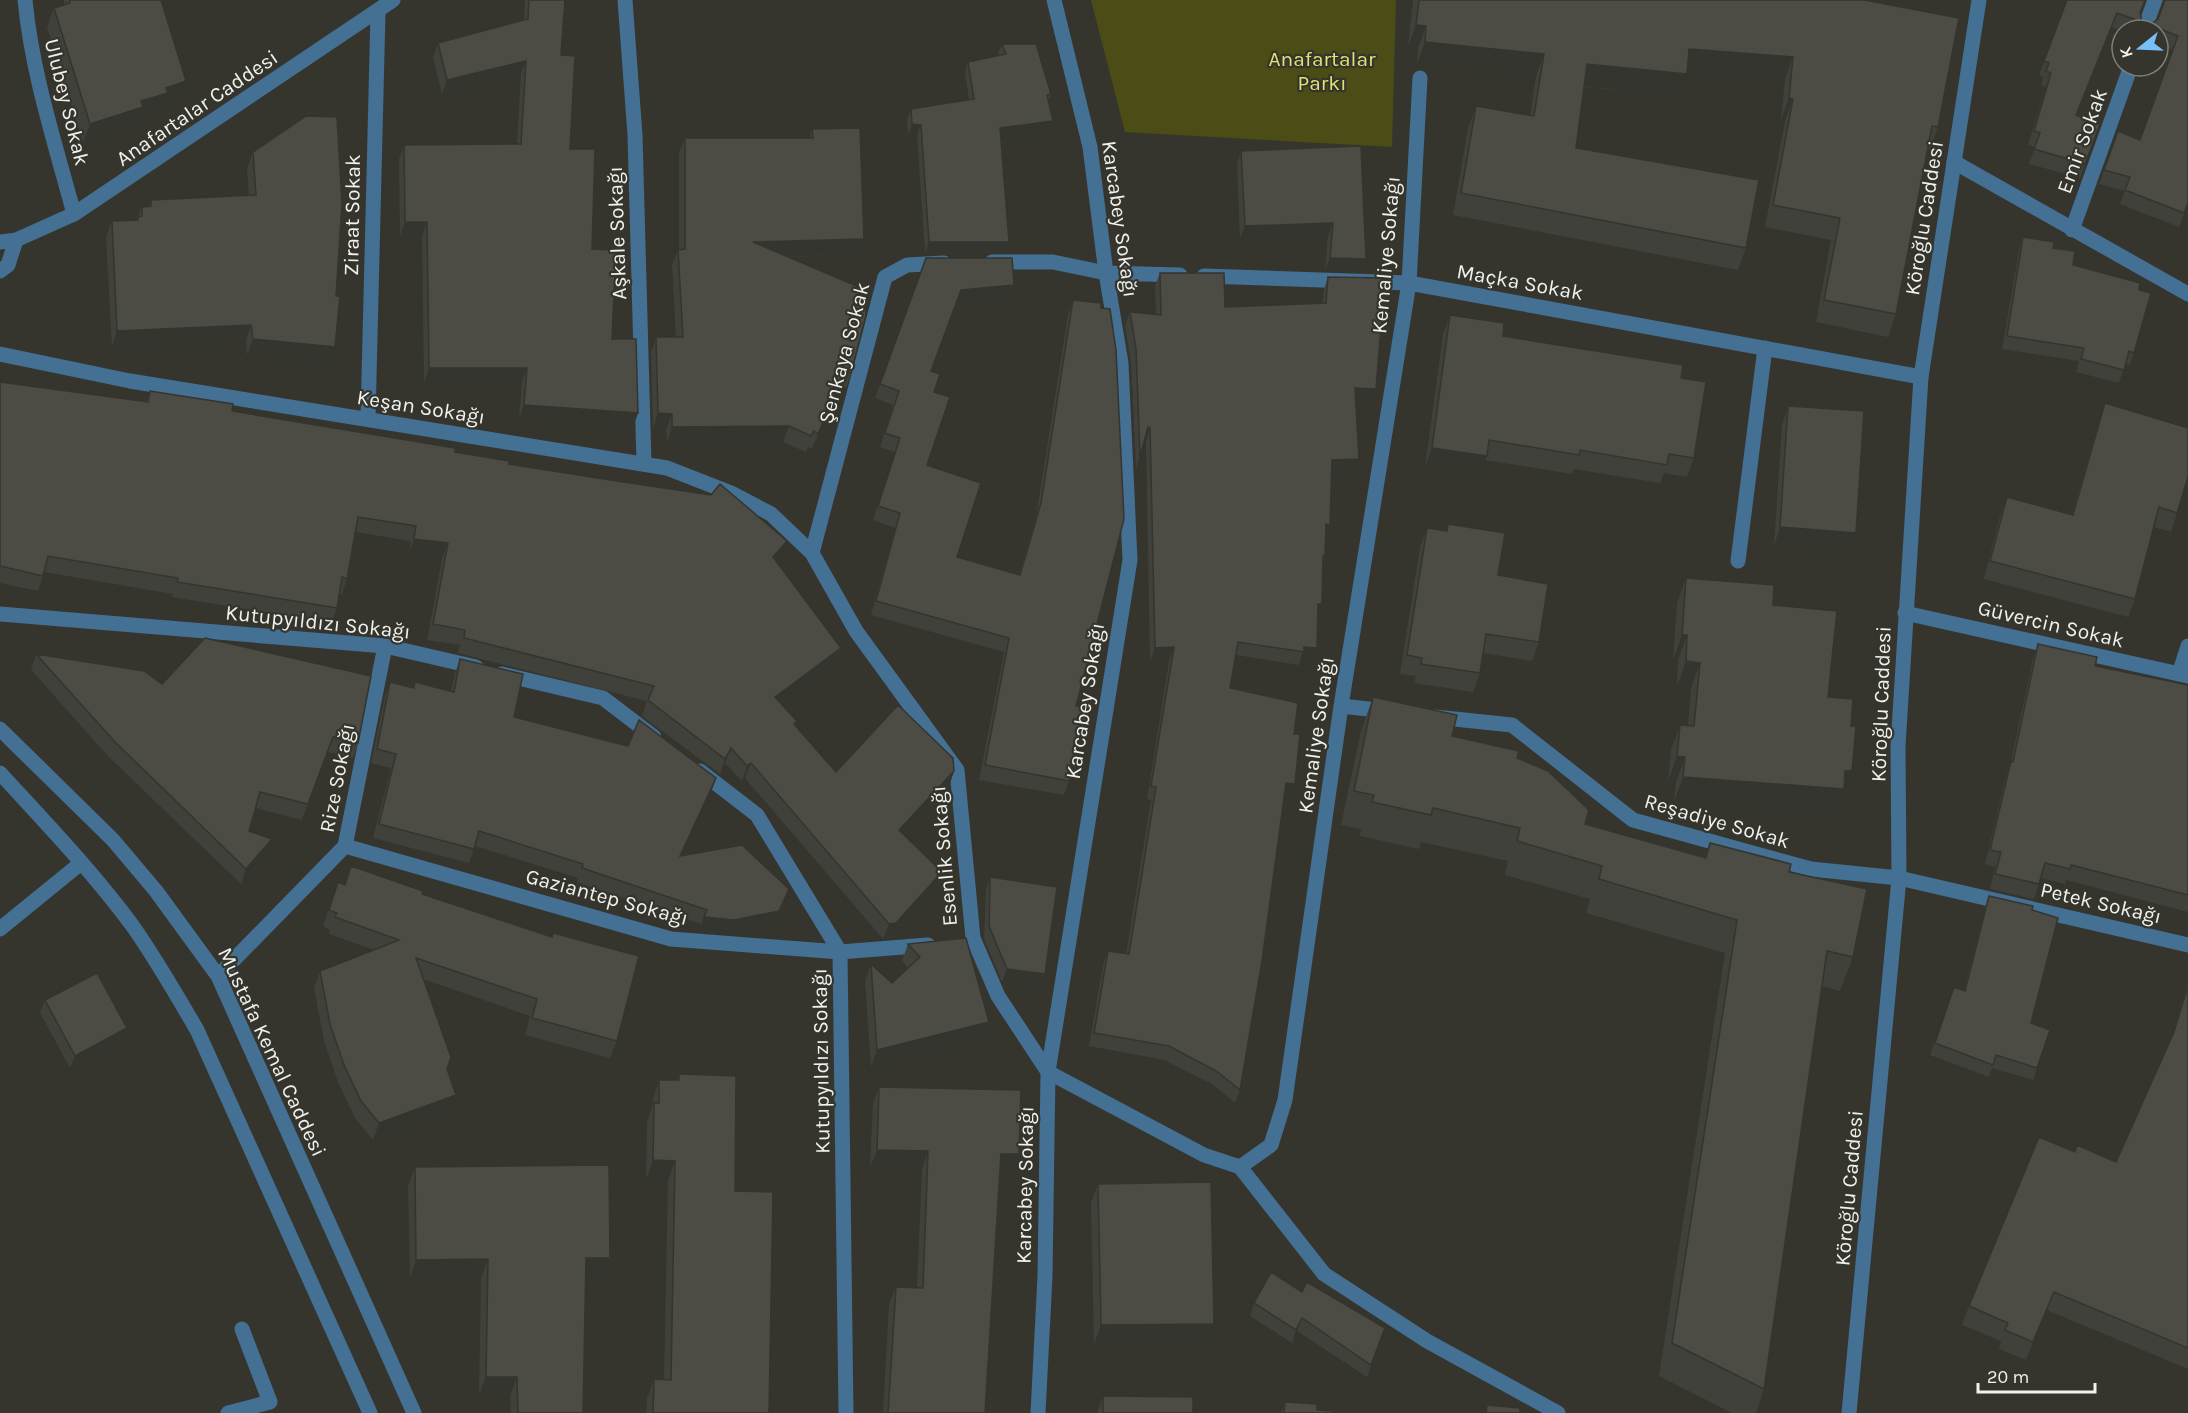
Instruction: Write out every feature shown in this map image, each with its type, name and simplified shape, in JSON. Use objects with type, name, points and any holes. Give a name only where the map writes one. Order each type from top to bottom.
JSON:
[{"type":"street","name":"Ulubey Sokak","points":[[25,0],[28,35],[40,91],[74,214]]},
{"type":"street","name":"Anafartalar Caddesi","points":[[0,242],[16,240],[74,214],[393,0]]},
{"type":"street","name":"Aşkale Sokağı","points":[[625,0],[635,135],[644,464]]},
{"type":"street","name":"Karcabey Sokağı","points":[[1038,1413],[1045,1276],[1048,1072],[1130,560],[1121,363],[1106,273],[1090,147],[1054,0]]},
{"type":"street","name":"Köroğlu Caddesi","points":[[1849,1413],[1899,878],[1898,746],[1921,377],[1979,0]]},
{"type":"street","points":[[2148,18],[2155,0]]},
{"type":"street","name":"Ziraat Sokak","points":[[368,419],[378,12]]},
{"type":"street","name":"Kemaliye Sokağı","points":[[1240,1167],[1271,1145],[1285,1100],[1341,706],[1409,283],[1420,78]]},
{"type":"street","name":"Emir Sokak","points":[[2073,230],[2127,78]]},
{"type":"street","points":[[1954,162],[2188,294]]},
{"type":"street","points":[[0,271],[8,266],[16,240]]},
{"type":"street","name":"Şenkaya Sokak","points":[[812,553],[885,277],[907,264],[1053,262],[1106,273]]},
{"type":"street","name":"Maçka Sokak","points":[[1106,273],[1409,283],[1921,377]]},
{"type":"street","points":[[1738,561],[1765,348]]},
{"type":"street","name":"Keşan Sokağı","points":[[0,354],[130,381],[644,464],[691,475],[771,514],[812,553]]},
{"type":"street","name":"Esenlik Sokağı","points":[[812,553],[856,632],[957,770],[967,939],[998,996],[1048,1072]]},
{"type":"street","name":"Güvercin Sokak","points":[[1905,613],[2183,675]]},
{"type":"street","name":"Kutupyıldızı Sokağı","points":[[0,614],[385,646],[603,698],[666,746]]},
{"type":"street","name":"Rize Sokağı","points":[[218,976],[345,846],[385,646]]},
{"type":"street","points":[[2183,675],[2188,646]]},
{"type":"street","points":[[1341,706],[1398,712]]},
{"type":"street","name":"Reşadiye Sokak","points":[[1421,715],[1512,725],[1633,820],[1810,869],[1899,878]]},
{"type":"street","name":"Mustafa Kemal Caddesi","points":[[0,729],[113,840],[156,891],[218,976],[414,1413]]},
{"type":"street","name":"Kutupyıldızı Sokağı","points":[[684,759],[757,814],[840,952],[846,1413]]},
{"type":"street","points":[[0,773],[81,863],[131,924],[197,1030],[370,1413]]},
{"type":"street","name":"Gaziantep Sokağı","points":[[345,846],[671,939],[840,952],[940,944]]},
{"type":"street","points":[[0,929],[81,863]]},
{"type":"street","name":"Petek Sokağı","points":[[1899,878],[2188,945]]},
{"type":"street","points":[[1048,1072],[1204,1155],[1240,1167],[1324,1274],[1427,1341],[1558,1413]]},
{"type":"street","points":[[228,1413],[270,1402],[242,1329]]},
{"type":"green space","name":"Anafartalar Parkı","points":[[1091,0],[1396,0],[1392,147],[1125,132]]},
{"type":"building","points":[[70,0],[161,0],[186,81],[166,88],[168,93],[141,101],[143,107],[90,124],[54,8],[70,3]]},
{"type":"building","points":[[529,0],[565,0],[561,55],[575,56],[570,149],[595,149],[592,249],[616,250],[612,339],[636,339],[638,413],[524,405],[527,368],[429,368],[427,222],[405,222],[404,145],[521,144],[526,61],[447,80],[438,43],[528,19]]},
{"type":"building","points":[[1419,0],[1864,0],[1959,18],[1938,127],[1932,126],[1896,314],[1824,300],[1840,218],[1773,205],[1793,99],[1789,98],[1793,57],[1689,49],[1687,74],[1587,64],[1576,148],[1759,180],[1746,248],[1461,193],[1476,106],[1534,116],[1544,54],[1425,42],[1426,26],[1416,25]]},
{"type":"building","points":[[2067,0],[2145,0],[2140,13],[2141,18],[2131,18],[2117,13],[2115,18],[2110,18],[2110,30],[2076,115],[2100,124],[2085,164],[2034,149],[2040,133],[2034,131],[2051,73],[2046,71],[2049,63],[2044,61]]},
{"type":"building","points":[[2165,0],[2188,0],[2188,203],[2184,213],[2125,190],[2130,177],[2104,170],[2118,131],[2140,140],[2163,78],[2170,78],[2170,58],[2178,36],[2170,33],[2170,18],[2158,18]]},
{"type":"building","points":[[1002,44],[1036,44],[1051,94],[1047,95],[1053,121],[1000,128],[1009,242],[929,242],[921,125],[912,124],[911,109],[974,99],[968,62],[1006,54]]},
{"type":"building","points":[[306,116],[337,117],[342,204],[336,296],[340,296],[335,347],[253,339],[251,325],[117,331],[112,221],[138,220],[138,217],[142,216],[142,207],[151,206],[151,200],[256,195],[253,152]]},
{"type":"building","points":[[860,128],[864,239],[753,242],[866,290],[866,315],[851,373],[846,371],[818,434],[814,431],[811,436],[789,426],[672,427],[672,414],[658,413],[656,337],[683,337],[678,250],[685,249],[685,138],[813,138],[812,129]]},
{"type":"building","points":[[1361,146],[1366,259],[1330,258],[1333,223],[1245,226],[1241,151]]},
{"type":"building","points":[[2023,237],[2054,242],[2053,248],[2075,251],[2073,265],[2140,283],[2139,290],[2151,293],[2134,353],[2129,351],[2124,370],[2081,359],[2084,348],[2007,336]]},
{"type":"building","points":[[926,258],[1012,258],[1014,285],[961,290],[931,371],[940,374],[934,392],[950,397],[927,465],[981,483],[957,557],[1020,575],[1041,503],[1073,300],[1101,303],[1101,308],[1110,309],[1116,350],[1124,519],[1076,706],[1088,709],[1082,741],[1077,740],[1069,781],[985,765],[1009,638],[876,601],[900,513],[878,506],[900,438],[885,433],[899,391],[880,384]]},
{"type":"building","points":[[1160,273],[1224,273],[1225,307],[1326,303],[1328,277],[1385,278],[1376,389],[1355,388],[1359,459],[1332,460],[1330,525],[1326,524],[1322,604],[1318,604],[1317,648],[1304,647],[1304,652],[1238,642],[1230,688],[1298,703],[1294,734],[1300,734],[1295,784],[1286,783],[1262,961],[1240,1090],[1216,1071],[1169,1046],[1094,1033],[1108,951],[1129,954],[1156,787],[1151,786],[1174,647],[1155,648],[1150,428],[1148,427],[1140,456],[1136,349],[1130,312],[1161,315]]},
{"type":"building","points":[[1450,315],[1504,323],[1503,336],[1683,365],[1681,378],[1706,382],[1694,458],[1669,454],[1667,465],[1580,450],[1579,455],[1489,440],[1487,456],[1432,448]]},
{"type":"building","points":[[0,382],[148,402],[150,391],[233,404],[232,411],[455,448],[455,452],[509,461],[509,464],[711,495],[720,484],[787,541],[773,557],[841,648],[775,697],[797,721],[794,724],[836,772],[898,705],[953,758],[954,771],[899,830],[942,872],[896,923],[889,924],[751,763],[747,766],[731,748],[725,759],[648,700],[654,686],[464,638],[465,630],[433,624],[448,543],[414,539],[416,526],[358,517],[347,579],[342,577],[337,608],[177,582],[178,578],[48,556],[43,576],[0,566]]},
{"type":"building","points":[[2105,403],[2188,428],[2188,477],[2177,513],[2159,507],[2135,599],[1990,561],[2007,497],[2073,515]]},
{"type":"building","points":[[1788,406],[1864,411],[1856,533],[1780,527]]},
{"type":"building","points":[[1448,524],[1505,533],[1498,575],[1548,584],[1539,642],[1486,634],[1480,673],[1421,664],[1422,658],[1407,655],[1427,528],[1447,531]]},
{"type":"building","points":[[1686,578],[1774,585],[1773,605],[1837,611],[1828,697],[1853,699],[1851,726],[1856,726],[1852,771],[1845,771],[1844,789],[1683,777],[1685,757],[1677,756],[1680,725],[1694,726],[1700,663],[1686,661],[1687,635],[1682,635]]},
{"type":"building","points":[[205,638],[371,676],[358,743],[333,737],[308,804],[260,792],[249,831],[272,839],[246,869],[115,742],[36,654],[144,671],[162,684]]},
{"type":"building","points":[[2038,644],[2097,657],[2095,666],[2188,685],[2188,895],[2071,865],[2070,869],[2045,863],[2039,884],[1995,874],[2001,852],[1990,850],[2011,761],[2013,762]]},
{"type":"building","points":[[460,659],[523,674],[514,717],[628,746],[639,720],[716,778],[680,856],[742,845],[789,889],[779,911],[734,920],[704,917],[707,910],[582,868],[583,864],[479,831],[474,849],[379,824],[396,754],[377,749],[390,682],[414,688],[415,682],[454,692]]},
{"type":"building","points":[[1373,697],[1457,715],[1452,736],[1519,751],[1517,758],[1548,771],[1589,810],[1585,824],[1706,858],[1710,843],[1791,864],[1789,872],[1867,889],[1853,957],[1827,951],[1764,1389],[1672,1343],[1737,920],[1599,879],[1602,866],[1517,841],[1520,828],[1433,808],[1431,815],[1372,802],[1374,795],[1354,791]]},
{"type":"building","points":[[351,866],[423,891],[422,894],[552,937],[553,933],[639,956],[617,1041],[532,1018],[537,999],[416,958],[451,1057],[447,1069],[456,1095],[379,1123],[361,1101],[344,1065],[330,1024],[320,971],[399,940],[335,917],[337,913],[329,910],[338,882],[345,885]]},
{"type":"building","points":[[990,877],[1057,887],[1045,974],[1007,969],[989,926]]},
{"type":"building","points":[[1989,896],[2033,906],[2032,910],[2058,918],[2031,1023],[2050,1030],[2037,1068],[1996,1055],[1993,1065],[1935,1043],[1954,987],[1965,991]]},
{"type":"building","points":[[966,938],[989,1022],[877,1050],[871,964],[892,983],[920,957],[908,944]]},
{"type":"building","points":[[97,973],[127,1028],[75,1056],[45,1000]]},
{"type":"building","points":[[2188,986],[2188,1348],[2054,1292],[2033,1342],[2005,1330],[2008,1323],[1969,1306],[2039,1137],[2075,1152],[2077,1145],[2116,1162],[2174,1032]]},
{"type":"building","points":[[679,1074],[736,1076],[735,1191],[773,1192],[769,1413],[653,1413],[654,1379],[671,1380],[675,1161],[653,1160],[654,1103],[659,1103],[659,1080],[679,1080]]},
{"type":"building","points":[[879,1087],[1021,1090],[1019,1154],[1001,1154],[985,1413],[888,1413],[896,1287],[923,1288],[928,1151],[877,1150]]},
{"type":"building","points":[[609,1165],[610,1258],[586,1258],[583,1413],[518,1413],[517,1377],[486,1377],[488,1259],[416,1260],[415,1167]]},
{"type":"building","points":[[1211,1182],[1214,1324],[1101,1325],[1098,1184]]},
{"type":"building","points":[[1271,1272],[1302,1292],[1307,1282],[1385,1328],[1371,1365],[1302,1318],[1296,1330],[1254,1303]]},
{"type":"building","points":[[1103,1396],[1193,1397],[1193,1413],[1103,1413]]},
{"type":"building","points":[[1285,1402],[1317,1404],[1317,1410],[1333,1411],[1332,1413],[1284,1413]]},
{"type":"building","points":[[1487,1405],[1520,1408],[1520,1413],[1486,1413]]}]
